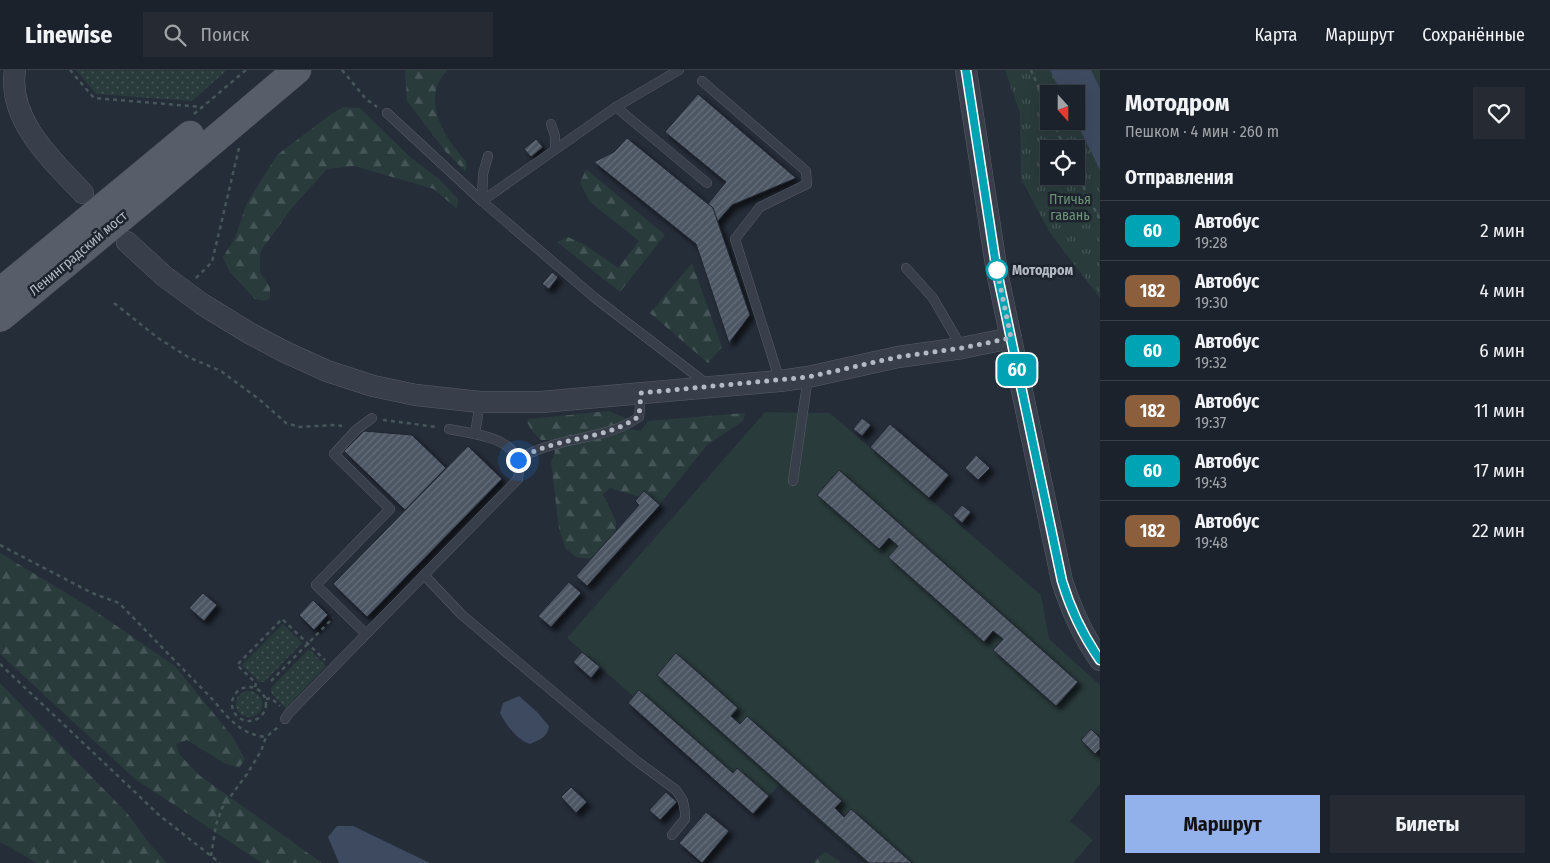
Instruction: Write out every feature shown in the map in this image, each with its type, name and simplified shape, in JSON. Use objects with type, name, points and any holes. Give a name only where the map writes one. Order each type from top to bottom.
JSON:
[{"type":"main road","points":[[149,182],[268,70]]},
{"type":"main road","points":[[149,182],[297,70]]},
{"type":"main road","name":"Ленинградский мост","points":[[0,292],[149,182]]},
{"type":"main road","name":"Ленинградский мост","points":[[0,318],[149,182]]},
{"type":"street","points":[[15,70],[16,98],[23,118],[35,138],[83,194]]},
{"type":"street","points":[[966,70],[974,114],[986,206],[1011,338],[1062,581],[1072,612],[1086,640],[1100,660]]},
{"type":"street","points":[[127,242],[164,276],[202,304],[251,334],[302,360],[373,386],[416,395],[480,402],[541,402],[636,390],[711,387],[780,381],[808,377],[898,357],[962,348],[1011,338]]},
{"type":"lane","points":[[482,200],[616,106],[679,70]]},
{"type":"lane","points":[[702,81],[806,171],[807,184],[760,207],[736,239],[780,381]]},
{"type":"lane","points":[[616,106],[707,183]]},
{"type":"lane","points":[[387,113],[482,200],[595,298],[711,387]]},
{"type":"lane","points":[[551,124],[555,136],[555,148]]},
{"type":"lane","points":[[482,200],[483,174],[488,156]]},
{"type":"lane","points":[[906,268],[933,298],[962,348]]},
{"type":"lane","points":[[793,481],[808,377]]},
{"type":"lane","points":[[518,460],[535,451],[632,422],[639,416],[636,390]]},
{"type":"lane","points":[[475,434],[480,402]]},
{"type":"lane","points":[[366,634],[316,585],[390,509],[334,454],[356,430],[372,418]]},
{"type":"lane","points":[[286,717],[518,479],[520,470],[516,454],[504,444],[489,436],[449,429]]},
{"type":"lane","points":[[424,575],[462,615],[631,756],[676,790],[683,801],[685,812],[684,820],[672,835]]},
{"type":"path","points":[[70,70],[94,98],[202,107]]},
{"type":"path","points":[[342,70],[366,99]]},
{"type":"path","points":[[1031,70],[1040,90]]},
{"type":"path","points":[[192,282],[212,262],[240,146]]},
{"type":"path","points":[[1082,185],[1100,220]]},
{"type":"path","points":[[114,303],[158,338],[188,357],[221,371],[260,400],[286,424],[300,427],[346,426],[356,430]]},
{"type":"path","points":[[372,418],[449,429]]},
{"type":"path","points":[[0,545],[92,593],[119,603],[215,702],[228,719],[243,730],[258,737],[266,737],[274,732]]},
{"type":"path","points":[[271,681],[341,609]]},
{"type":"path","points":[[256,687],[256,683],[237,665],[282,619],[333,668]]},
{"type":"path","points":[[0,664],[159,816],[220,863]]},
{"type":"path","points":[[243,687],[256,687],[266,699],[266,707],[260,717],[249,721],[238,717],[232,707],[234,695],[243,687]]},
{"type":"path","points":[[266,699],[271,698],[286,717]]},
{"type":"path","points":[[211,856],[216,825],[222,808],[247,774],[266,737]]},
{"type":"green space","points":[[76,70],[227,70],[192,101],[96,94]]},
{"type":"green space","points":[[405,70],[448,70],[440,81],[435,105],[443,130],[466,161],[466,172],[446,152],[407,101]]},
{"type":"green space","name":"Птичья гавань","points":[[1005,70],[1100,70],[1100,298],[1050,233],[1021,179],[1020,113]]},
{"type":"green space","points":[[343,107],[360,108],[409,156],[439,179],[458,199],[457,209],[434,189],[354,166],[327,169],[291,209],[260,252],[260,272],[270,287],[270,298],[265,301],[255,299],[229,271],[223,257],[235,238],[247,203],[277,155]]},
{"type":"green space","points":[[586,169],[665,235],[620,292],[557,242],[568,237],[587,246],[618,268],[639,241],[590,202],[580,183]]},
{"type":"green space","points":[[692,263],[722,347],[708,363],[650,313]]},
{"type":"green space","points":[[609,411],[630,420],[629,429],[641,431],[648,421],[745,413],[743,421],[707,445],[660,504],[644,491],[639,497],[610,488],[603,494],[616,521],[616,531],[591,559],[576,557],[566,549],[559,529],[551,462],[555,452],[551,440],[541,440],[532,431],[527,422],[529,419]]},
{"type":"green space","points":[[765,412],[830,413],[1041,595],[1049,639],[1100,685],[1100,784],[1070,821],[1093,840],[1073,863],[867,863],[779,785],[759,807],[567,638]]},
{"type":"green space","points":[[0,553],[86,605],[175,666],[232,736],[245,759],[239,768],[224,763],[187,740],[176,744],[179,754],[199,775],[322,863],[262,863],[135,779],[0,654]]},
{"type":"green space","points":[[283,624],[302,643],[264,682],[260,682],[242,665]]},
{"type":"green space","points":[[309,649],[326,666],[286,708],[271,693],[271,688]]},
{"type":"green space","points":[[0,683],[127,813],[148,842],[167,863],[37,863],[0,842]]},
{"type":"green space","points":[[249,691],[258,695],[262,704],[258,713],[249,717],[240,713],[236,704],[240,695]]},
{"type":"green space","points":[[825,852],[839,861],[840,863],[812,863]]},
{"type":"water","points":[[1050,70],[1091,70],[1100,89],[1100,170],[1080,130],[1085,130],[1085,85],[1058,85]]},
{"type":"water","points":[[519,696],[549,726],[545,735],[530,744],[512,731],[500,713],[503,703]]},
{"type":"water","points":[[337,826],[353,826],[430,863],[339,863],[328,837]]},
{"type":"building","points":[[698,94],[796,178],[732,205],[717,222],[713,208],[708,204],[726,182],[665,132]]},
{"type":"building","points":[[627,138],[713,208],[750,315],[729,343],[696,244],[594,162],[614,152]]},
{"type":"building","points":[[536,139],[543,147],[531,157],[524,149]]},
{"type":"building","points":[[552,272],[558,277],[549,289],[542,284]]},
{"type":"building","points":[[862,418],[871,425],[862,436],[853,429]]},
{"type":"building","points":[[890,424],[949,475],[929,498],[870,447]]},
{"type":"building","points":[[364,431],[412,435],[446,468],[405,510],[344,451]]},
{"type":"building","points":[[468,446],[502,479],[367,617],[333,584]]},
{"type":"building","points":[[976,455],[990,468],[978,480],[965,468]]},
{"type":"building","points":[[839,470],[1078,682],[1056,706],[993,650],[1003,639],[993,631],[984,642],[888,557],[898,546],[889,538],[879,549],[817,495]]},
{"type":"building","points":[[644,491],[660,505],[587,586],[576,576],[639,505],[635,501]]},
{"type":"building","points":[[962,505],[971,512],[962,523],[953,515]]},
{"type":"building","points":[[569,582],[581,593],[551,627],[538,616]]},
{"type":"building","points":[[203,593],[217,605],[204,621],[189,608]]},
{"type":"building","points":[[313,600],[328,615],[314,630],[299,615]]},
{"type":"building","points":[[582,652],[600,667],[591,678],[573,662]]},
{"type":"building","points":[[676,653],[738,708],[731,716],[740,724],[747,716],[842,801],[835,808],[844,817],[851,809],[912,863],[869,863],[657,675]]},
{"type":"building","points":[[639,690],[733,773],[737,768],[769,796],[753,814],[628,703]]},
{"type":"building","points":[[1091,729],[1100,738],[1100,749],[1095,754],[1081,740]]},
{"type":"building","points":[[571,787],[587,802],[576,813],[561,797]]},
{"type":"building","points":[[666,792],[677,802],[660,820],[649,810]]},
{"type":"building","points":[[706,812],[729,831],[702,863],[679,843]]},
{"type":"bus line","name":"60","points":[[966,70],[970,86],[997,272],[1062,581],[1072,612],[1086,640],[1100,660]]},
{"type":"place","name":"Мотодром","points":[[997,270]]},
{"type":"route","points":[[518,460],[535,451],[632,422],[639,416],[641,393],[808,377],[898,357],[962,348],[1011,338],[997,270]]}]
